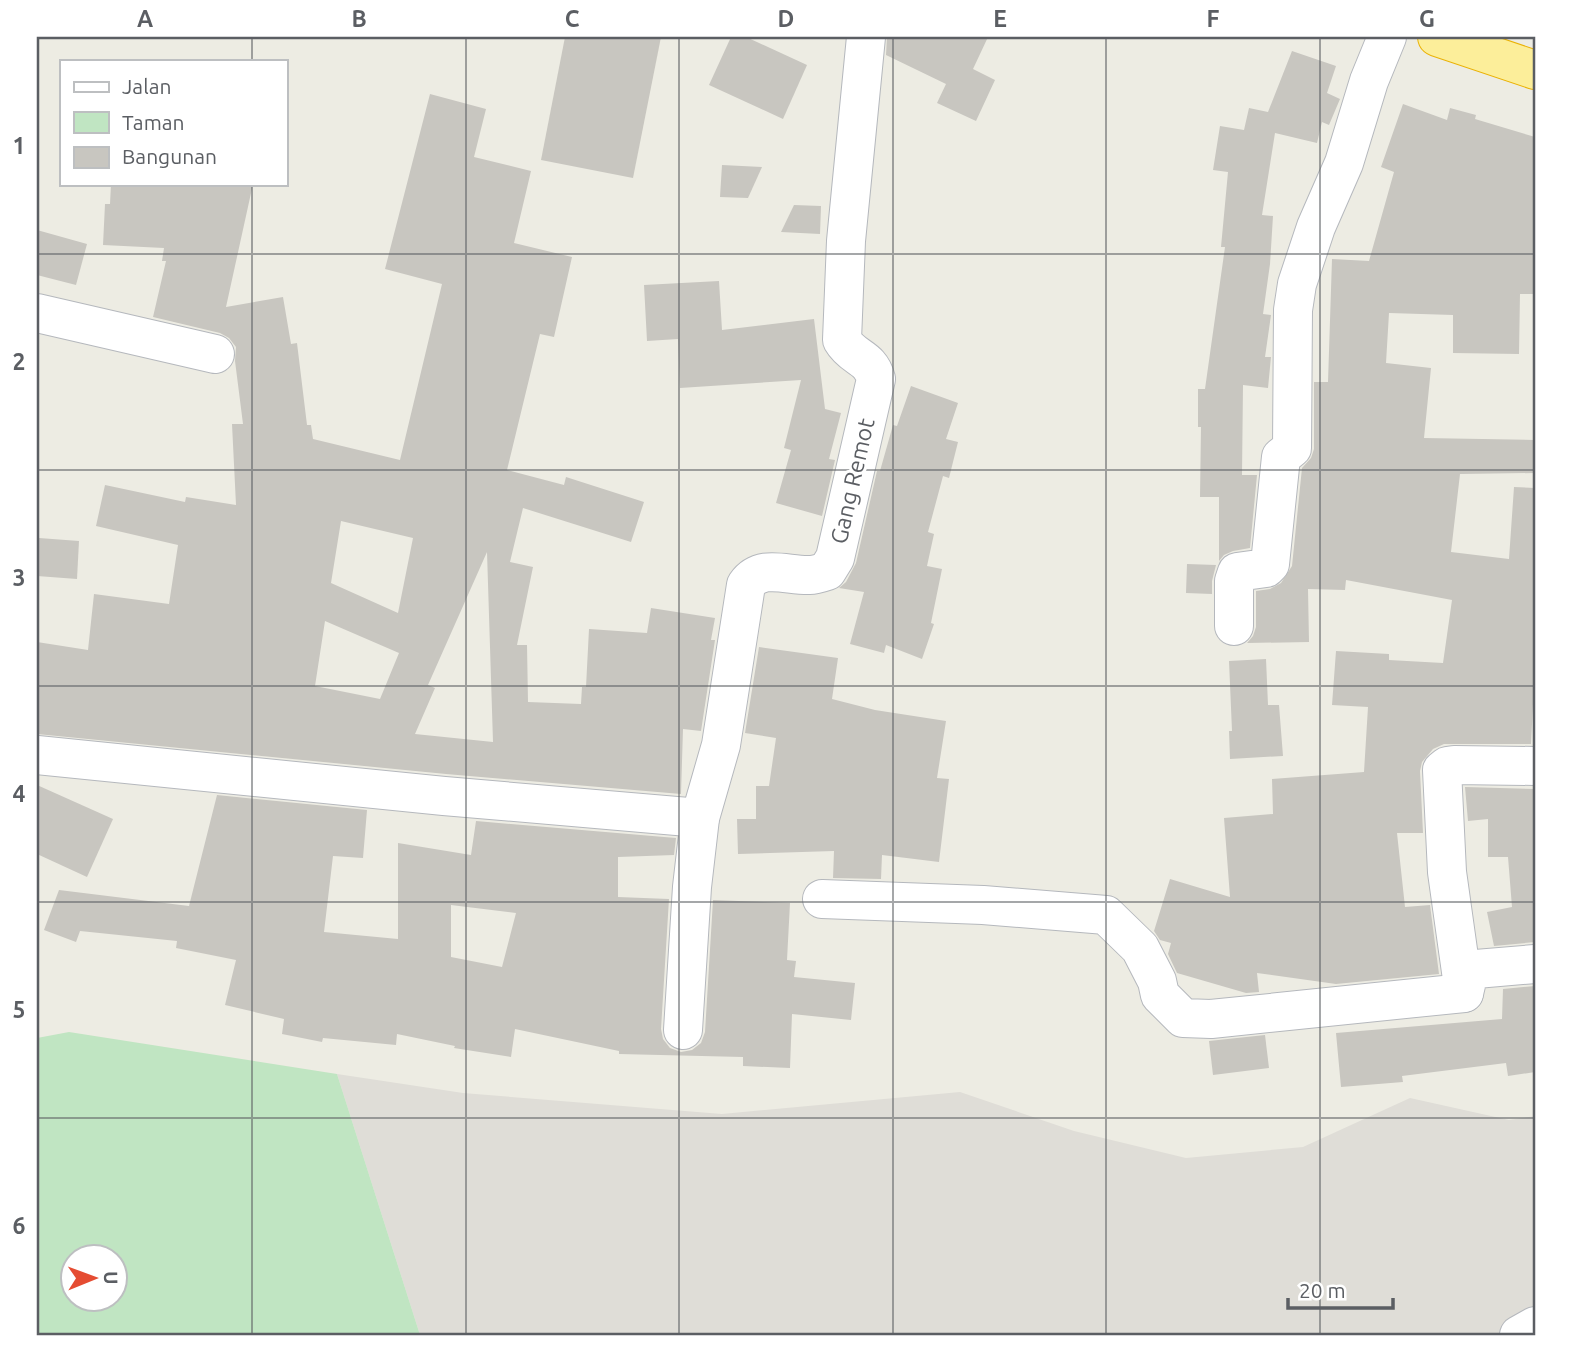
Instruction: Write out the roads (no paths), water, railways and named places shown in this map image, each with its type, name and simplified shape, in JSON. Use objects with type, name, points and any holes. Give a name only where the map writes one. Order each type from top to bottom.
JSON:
[{"type":"highway","points":[[1437,37],[1535,70]]},
{"type":"street","name":"Gang Remot","points":[[683,1030],[691,900],[700,818],[721,745],[746,585],[752,577],[763,571],[811,575],[827,571],[835,558],[876,379],[873,369],[864,359],[849,351],[842,340],[846,241],[866,37]]},
{"type":"street","points":[[1234,626],[1234,582],[1237,572],[1266,568],[1270,564],[1281,457],[1292,448],[1293,310],[1297,284],[1316,227],[1344,163],[1369,81],[1387,37]]},
{"type":"street","points":[[37,313],[215,354]]},
{"type":"street","points":[[37,755],[700,818]]},
{"type":"street","points":[[1465,993],[1447,872],[1442,770],[1454,765],[1535,766]]},
{"type":"street","points":[[822,900],[983,905],[1106,915],[1140,948],[1157,981],[1160,995],[1183,1018],[1211,1019],[1465,993]]},
{"type":"street","points":[[1465,993],[1469,972],[1476,969],[1535,964]]},
{"type":"street","points":[[1519,1335],[1535,1326]]}]
